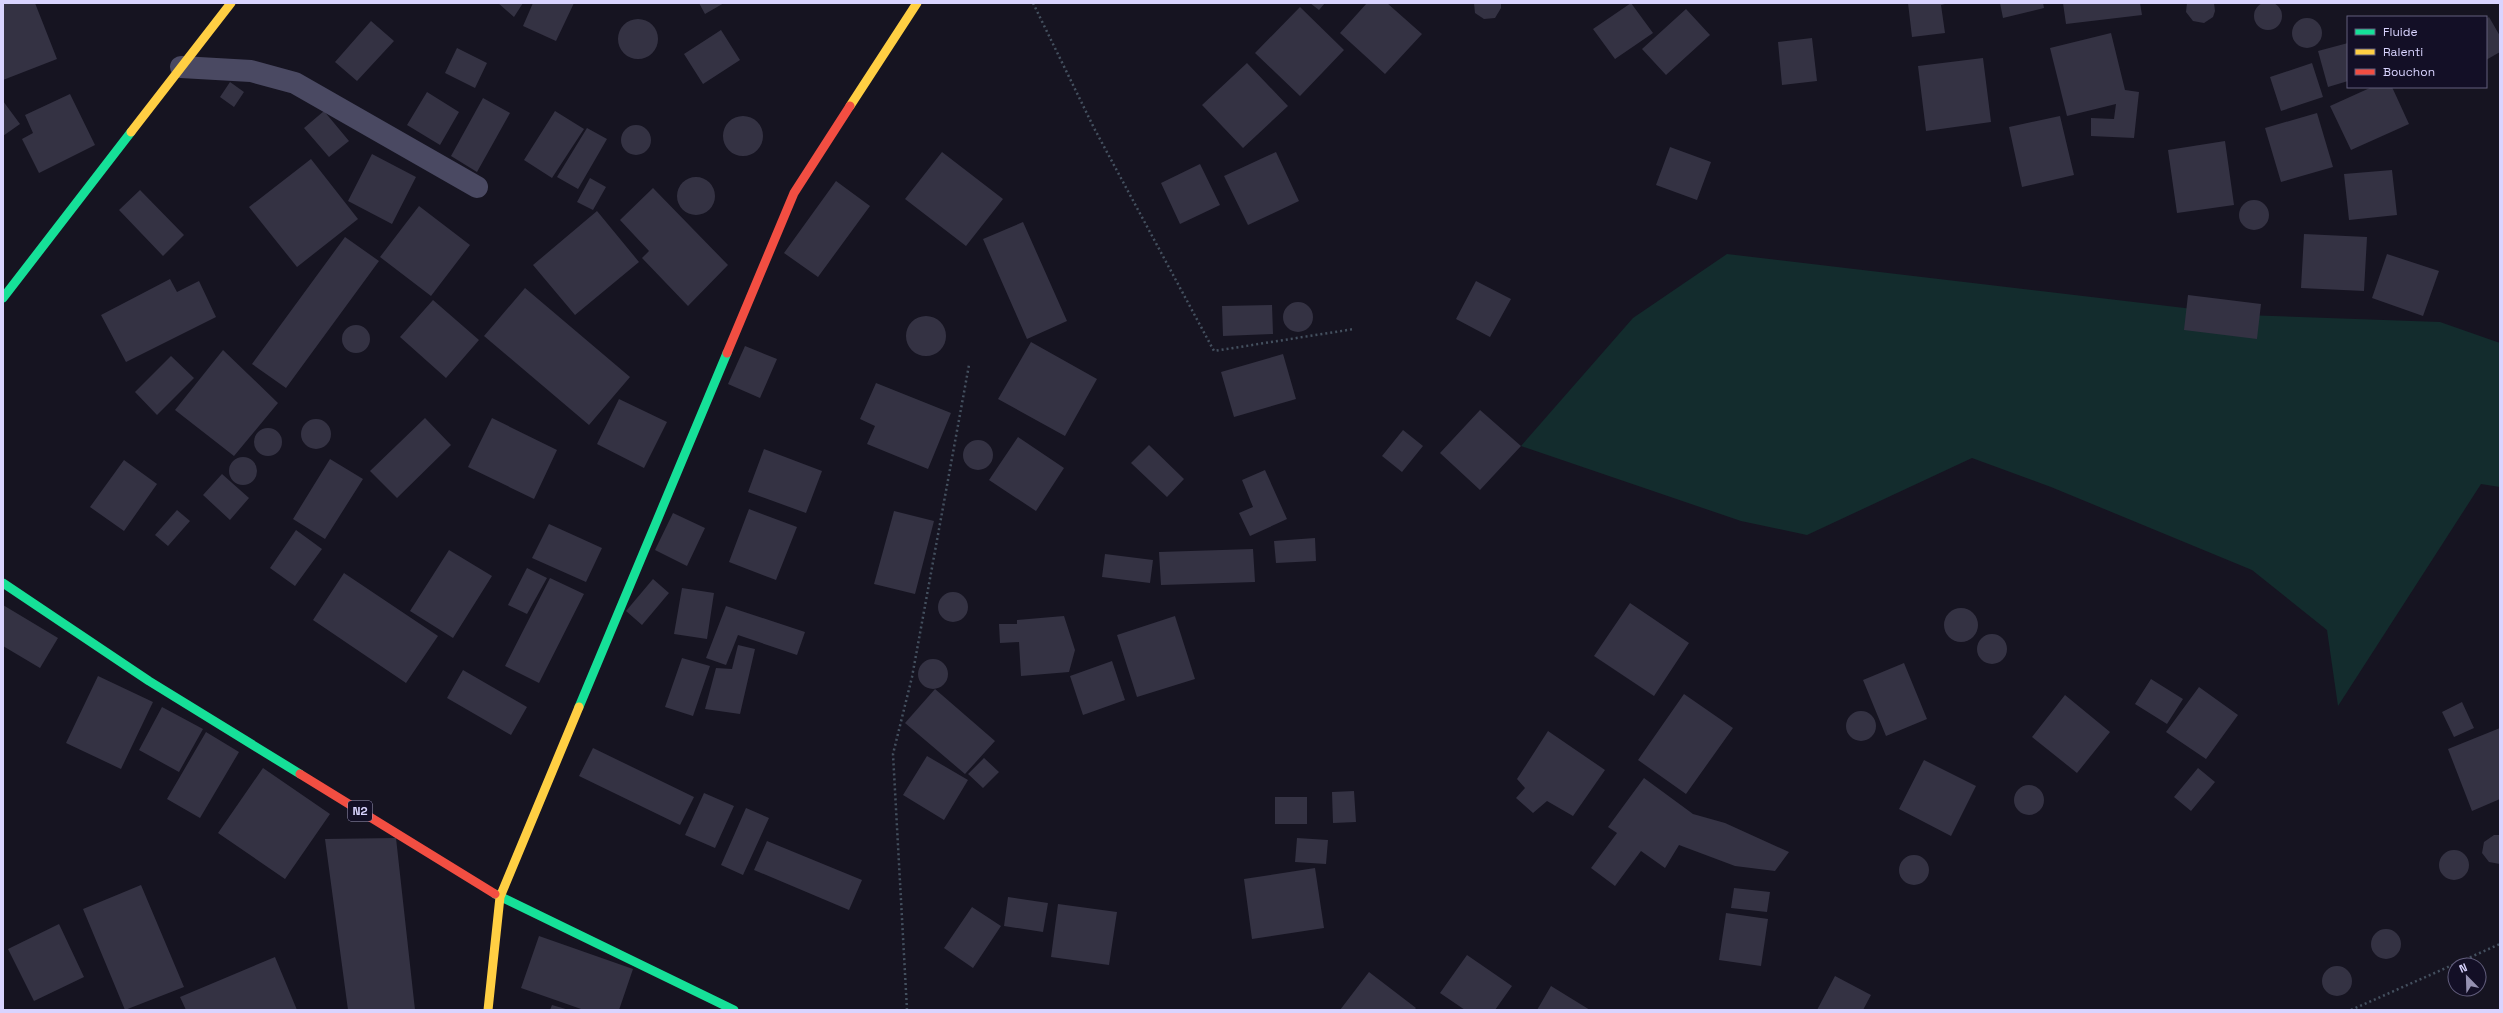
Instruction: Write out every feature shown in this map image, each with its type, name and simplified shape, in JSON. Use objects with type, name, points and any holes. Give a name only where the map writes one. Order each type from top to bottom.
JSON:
[{"type":"main road","points":[[3,298],[231,3]]},
{"type":"main road","points":[[488,1010],[500,897],[794,193],[917,3]]},
{"type":"main road","name":"N2","points":[[3,583],[149,681],[500,897],[734,1010]]},
{"type":"street","points":[[181,68],[251,72],[295,83],[478,187]]},
{"type":"path","points":[[1033,3],[1094,128],[1214,351],[1354,329]]},
{"type":"path","points":[[907,1010],[893,754],[912,677],[969,365]]},
{"type":"path","points":[[2351,1010],[2500,944]]},
{"type":"green space","points":[[1727,254],[2244,315],[2440,322],[2500,343],[2500,487],[2481,484],[2338,706],[2327,630],[2252,570],[2051,487],[1972,458],[1807,535],[1741,521],[1521,446],[1633,318]]},
{"type":"building","points":[[2268,2],[2274,3],[2278,6],[2281,10],[2281,22],[2278,26],[2274,29],[2268,30],[2262,29],[2258,26],[2255,22],[2254,16],[2255,10],[2258,6],[2262,3]]},
{"type":"building","points":[[35,3],[57,59],[3,80],[3,4]]},
{"type":"building","points":[[498,3],[523,3],[514,17]]},
{"type":"building","points":[[533,3],[574,3],[556,41],[523,26]]},
{"type":"building","points":[[699,3],[724,3],[705,14]]},
{"type":"building","points":[[1310,3],[1325,3],[1319,10]]},
{"type":"building","points":[[1367,3],[1387,3],[1422,34],[1385,74],[1340,33]]},
{"type":"building","points":[[1474,3],[1501,3],[1501,8],[1495,18],[1484,19],[1475,13]]},
{"type":"building","points":[[1631,3],[1653,33],[1615,59],[1593,29]]},
{"type":"building","points":[[1908,3],[1949,3],[1941,5],[1945,33],[1912,37]]},
{"type":"building","points":[[2000,3],[2043,3],[2044,8],[2003,18]]},
{"type":"building","points":[[2063,3],[2140,3],[2142,15],[2066,24]]},
{"type":"building","points":[[2187,3],[2214,3],[2215,11],[2213,17],[2204,23],[2193,21],[2186,12]]},
{"type":"building","points":[[1300,7],[1344,50],[1300,96],[1255,53]]},
{"type":"building","points":[[1686,9],[1710,35],[1666,75],[1642,49]]},
{"type":"building","points":[[2489,17],[2500,36],[2500,52],[2487,59],[2487,18]]},
{"type":"building","points":[[2307,18],[2313,19],[2321,27],[2321,39],[2313,47],[2307,48],[2301,47],[2293,39],[2292,33],[2293,27],[2301,19]]},
{"type":"building","points":[[634,19],[642,19],[649,22],[655,28],[658,39],[655,50],[649,56],[642,59],[634,59],[627,56],[621,50],[618,43],[618,35],[621,28],[627,22]]},
{"type":"building","points":[[371,21],[394,41],[357,81],[335,62]]},
{"type":"building","points":[[721,30],[740,60],[703,84],[684,54]]},
{"type":"building","points":[[2111,33],[2125,90],[2139,92],[2134,138],[2091,136],[2091,118],[2114,119],[2116,104],[2067,116],[2050,48]]},
{"type":"building","points":[[1812,38],[1817,81],[1782,85],[1778,42]]},
{"type":"building","points":[[2347,43],[2347,81],[2328,87],[2318,51]]},
{"type":"building","points":[[457,48],[487,63],[475,88],[445,73]]},
{"type":"building","points":[[1983,58],[1991,122],[1926,131],[1918,66]]},
{"type":"building","points":[[1247,63],[1288,106],[1243,148],[1202,105]]},
{"type":"building","points":[[2312,63],[2323,97],[2281,111],[2270,77]]},
{"type":"building","points":[[230,82],[244,92],[234,107],[220,97]]},
{"type":"building","points":[[2370,88],[2392,88],[2409,124],[2351,150],[2330,106]]},
{"type":"building","points":[[427,92],[459,112],[440,145],[407,125]]},
{"type":"building","points":[[70,94],[95,145],[39,173],[22,139],[33,133],[25,115]]},
{"type":"building","points":[[483,98],[510,113],[477,172],[451,156]]},
{"type":"building","points":[[3,101],[20,124],[3,136]]},
{"type":"building","points":[[324,111],[349,141],[329,157],[304,128]]},
{"type":"building","points":[[555,111],[584,129],[552,178],[524,160]]},
{"type":"building","points":[[2317,113],[2333,167],[2281,182],[2265,128]]},
{"type":"building","points":[[743,116],[754,119],[760,125],[763,136],[760,147],[754,153],[743,156],[732,153],[726,147],[723,136],[726,125],[732,119]]},
{"type":"building","points":[[2060,116],[2074,175],[2022,187],[2009,127]]},
{"type":"building","points":[[636,125],[647,129],[651,140],[647,151],[636,155],[625,151],[621,140],[625,129]]},
{"type":"building","points":[[587,128],[607,139],[578,189],[557,177]]},
{"type":"building","points":[[2225,141],[2234,205],[2177,213],[2168,150]]},
{"type":"building","points":[[1670,147],[1711,162],[1697,200],[1656,185]]},
{"type":"building","points":[[942,152],[1003,199],[966,246],[905,199]]},
{"type":"building","points":[[1276,152],[1299,201],[1248,225],[1224,176]]},
{"type":"building","points":[[372,154],[416,177],[392,224],[348,201]]},
{"type":"building","points":[[311,159],[358,219],[297,267],[249,207]]},
{"type":"building","points":[[1200,164],[1220,205],[1180,224],[1161,183]]},
{"type":"building","points":[[2392,170],[2397,215],[2349,220],[2344,174]]},
{"type":"building","points":[[692,177],[700,177],[710,182],[714,189],[714,203],[710,210],[700,215],[692,215],[682,210],[680,207],[677,200],[677,192],[682,182],[685,180]]},
{"type":"building","points":[[590,178],[606,187],[593,210],[577,202]]},
{"type":"building","points":[[836,181],[870,206],[818,277],[784,253]]},
{"type":"building","points":[[653,188],[728,265],[688,306],[642,258],[649,251],[620,220]]},
{"type":"building","points":[[140,190],[184,235],[163,256],[119,210]]},
{"type":"building","points":[[2254,200],[2264,205],[2269,215],[2264,225],[2254,230],[2244,225],[2239,215],[2244,205]]},
{"type":"building","points":[[419,206],[470,245],[431,296],[380,257]]},
{"type":"building","points":[[597,211],[639,262],[575,315],[533,265]]},
{"type":"building","points":[[1023,222],[1067,321],[1027,339],[983,239]]},
{"type":"building","points":[[2304,234],[2367,237],[2364,291],[2301,288]]},
{"type":"building","points":[[345,237],[379,261],[286,388],[252,364]]},
{"type":"building","points":[[2387,254],[2439,271],[2423,316],[2372,298]]},
{"type":"building","points":[[170,279],[177,292],[199,281],[216,317],[126,362],[101,315]]},
{"type":"building","points":[[1476,281],[1511,299],[1490,337],[1456,319]]},
{"type":"building","points":[[525,288],[630,377],[589,425],[484,336]]},
{"type":"building","points":[[2188,295],[2261,304],[2257,339],[2184,330]]},
{"type":"building","points":[[433,300],[479,340],[446,378],[400,337]]},
{"type":"building","points":[[1298,302],[1304,303],[1312,311],[1312,323],[1304,331],[1298,332],[1292,331],[1284,323],[1283,317],[1284,311],[1292,303]]},
{"type":"building","points":[[1272,305],[1273,334],[1223,336],[1222,306]]},
{"type":"building","points":[[922,316],[930,316],[937,319],[943,325],[946,336],[943,347],[937,353],[930,356],[922,356],[915,353],[909,347],[906,340],[906,332],[909,325],[915,319]]},
{"type":"building","points":[[356,325],[366,329],[370,339],[366,349],[356,353],[346,349],[342,339],[346,329]]},
{"type":"building","points":[[1031,342],[1097,379],[1065,436],[998,399]]},
{"type":"building","points":[[745,346],[777,359],[760,398],[728,384]]},
{"type":"building","points":[[223,350],[278,403],[234,456],[175,410]]},
{"type":"building","points":[[1283,354],[1296,399],[1234,417],[1221,372]]},
{"type":"building","points":[[171,356],[194,378],[157,415],[135,392]]},
{"type":"building","points":[[876,383],[951,413],[928,469],[867,444],[875,426],[860,419]]},
{"type":"building","points":[[619,399],[667,422],[644,468],[597,444]]},
{"type":"building","points":[[1480,410],[1521,446],[1480,490],[1440,453]]},
{"type":"building","points":[[425,418],[451,445],[397,498],[370,471]]},
{"type":"building","points":[[492,418],[557,450],[534,499],[468,467]]},
{"type":"building","points":[[316,419],[327,423],[331,434],[327,445],[316,449],[305,445],[301,434],[305,423]]},
{"type":"building","points":[[268,428],[278,432],[282,442],[278,452],[268,456],[258,452],[254,442],[258,432]]},
{"type":"building","points":[[1403,430],[1423,446],[1402,472],[1382,456]]},
{"type":"building","points":[[1018,437],[1064,468],[1036,511],[989,480]]},
{"type":"building","points":[[978,440],[984,441],[992,449],[992,461],[984,469],[978,470],[972,469],[964,461],[963,455],[964,449],[972,441]]},
{"type":"building","points":[[1149,445],[1184,479],[1167,497],[1131,463]]},
{"type":"building","points":[[764,449],[822,471],[806,513],[748,492]]},
{"type":"building","points":[[243,457],[253,461],[257,471],[253,481],[243,485],[233,481],[229,471],[233,461]]},
{"type":"building","points":[[330,459],[363,479],[325,539],[293,519]]},
{"type":"building","points":[[124,460],[157,484],[124,531],[90,507]]},
{"type":"building","points":[[1265,470],[1287,519],[1250,536],[1239,513],[1253,507],[1242,480]]},
{"type":"building","points":[[222,474],[249,498],[230,520],[203,495]]},
{"type":"building","points":[[749,509],[797,527],[776,580],[729,562]]},
{"type":"building","points":[[177,510],[190,521],[168,546],[155,535]]},
{"type":"building","points":[[894,511],[934,521],[915,594],[874,584]]},
{"type":"building","points":[[673,513],[705,528],[687,566],[655,550]]},
{"type":"building","points":[[549,524],[602,548],[586,582],[532,558]]},
{"type":"building","points":[[296,530],[322,549],[295,586],[270,568]]},
{"type":"building","points":[[1315,538],[1316,561],[1276,563],[1274,541]]},
{"type":"building","points":[[1253,549],[1255,582],[1161,585],[1159,552]]},
{"type":"building","points":[[449,550],[492,576],[453,638],[410,611]]},
{"type":"building","points":[[1105,554],[1153,560],[1150,583],[1102,577]]},
{"type":"building","points":[[527,568],[547,578],[527,614],[508,605]]},
{"type":"building","points":[[344,573],[438,636],[406,683],[313,620]]},
{"type":"building","points":[[550,578],[584,594],[539,683],[505,666]]},
{"type":"building","points":[[653,579],[669,593],[642,625],[626,611]]},
{"type":"building","points":[[682,588],[714,593],[707,639],[674,634]]},
{"type":"building","points":[[953,592],[964,596],[968,607],[964,618],[953,622],[942,618],[938,607],[942,596]]},
{"type":"building","points":[[1630,603],[1689,643],[1654,696],[1594,656]]},
{"type":"building","points":[[3,605],[58,638],[40,668],[3,646]]},
{"type":"building","points":[[726,606],[805,632],[797,655],[738,635],[726,665],[706,658]]},
{"type":"building","points":[[1958,608],[1964,608],[1968,609],[1975,615],[1978,625],[1977,632],[1971,639],[1964,642],[1958,642],[1954,641],[1947,635],[1944,628],[1944,622],[1945,618],[1951,611]]},
{"type":"building","points":[[1064,616],[1075,650],[1069,672],[1021,676],[1019,642],[1000,643],[999,624],[1017,624],[1017,620]]},
{"type":"building","points":[[1175,616],[1195,679],[1137,697],[1117,635]]},
{"type":"building","points":[[1992,634],[1998,635],[2006,643],[2006,655],[1998,663],[1992,664],[1986,663],[1978,655],[1977,649],[1978,643],[1986,635]]},
{"type":"building","points":[[738,645],[755,649],[740,714],[705,709],[716,668],[732,669]]},
{"type":"building","points":[[682,658],[710,666],[693,716],[665,707]]},
{"type":"building","points":[[933,659],[939,660],[947,668],[947,680],[939,688],[933,689],[927,688],[919,680],[918,674],[919,668],[927,660]]},
{"type":"building","points":[[1112,661],[1125,700],[1083,715],[1070,676]]},
{"type":"building","points":[[1904,663],[1927,719],[1886,736],[1863,680]]},
{"type":"building","points":[[463,670],[527,707],[511,735],[447,698]]},
{"type":"building","points":[[98,676],[153,702],[121,769],[66,743]]},
{"type":"building","points":[[2151,679],[2183,699],[2167,724],[2135,704]]},
{"type":"building","points":[[2199,687],[2238,715],[2206,759],[2166,732]]},
{"type":"building","points":[[935,689],[995,741],[965,774],[905,723]]},
{"type":"building","points":[[1684,694],[1733,728],[1686,794],[1638,760]]},
{"type":"building","points":[[2065,695],[2110,732],[2077,773],[2032,737]]},
{"type":"building","points":[[2462,702],[2474,728],[2454,737],[2442,712]]},
{"type":"building","points":[[162,707],[203,729],[179,772],[139,750]]},
{"type":"building","points":[[1861,711],[1867,712],[1875,720],[1875,732],[1867,740],[1861,741],[1855,740],[1847,732],[1846,726],[1847,720],[1855,712]]},
{"type":"building","points":[[2500,728],[2500,799],[2472,811],[2448,749]]},
{"type":"building","points":[[1548,731],[1605,770],[1573,816],[1547,801],[1533,813],[1516,798],[1525,788],[1517,779]]},
{"type":"building","points":[[206,732],[239,752],[200,818],[167,799]]},
{"type":"building","points":[[593,748],[694,797],[680,825],[579,776]]},
{"type":"building","points":[[927,756],[968,780],[944,820],[903,795]]},
{"type":"building","points":[[984,758],[999,772],[983,788],[968,774]]},
{"type":"building","points":[[1924,760],[1976,786],[1951,836],[1899,809]]},
{"type":"building","points":[[263,768],[330,814],[285,879],[218,833]]},
{"type":"building","points":[[2198,768],[2215,782],[2191,811],[2174,797]]},
{"type":"building","points":[[1644,778],[1693,814],[1725,823],[1789,852],[1775,871],[1735,866],[1679,845],[1665,868],[1641,851],[1615,886],[1591,868],[1617,833],[1608,827]]},
{"type":"building","points":[[2029,785],[2035,786],[2043,794],[2043,806],[2035,814],[2029,815],[2023,814],[2015,806],[2014,800],[2015,794],[2023,786]]},
{"type":"building","points":[[1354,791],[1356,822],[1333,823],[1332,792]]},
{"type":"building","points":[[704,793],[734,806],[715,848],[685,835]]},
{"type":"building","points":[[1275,797],[1307,797],[1307,824],[1275,824]]},
{"type":"building","points":[[746,808],[769,818],[743,875],[721,865]]},
{"type":"building","points":[[2494,835],[2500,835],[2500,864],[2489,862],[2482,853],[2484,842]]},
{"type":"building","points":[[396,838],[415,1010],[348,1010],[325,839]]},
{"type":"building","points":[[1297,838],[1328,840],[1326,864],[1295,862]]},
{"type":"building","points":[[767,841],[862,880],[849,910],[754,870]]},
{"type":"building","points":[[2454,850],[2460,851],[2468,859],[2468,871],[2460,879],[2454,880],[2448,879],[2440,871],[2439,865],[2440,859],[2448,851]]},
{"type":"building","points":[[1914,855],[1920,856],[1928,864],[1928,876],[1920,884],[1914,885],[1908,884],[1900,876],[1899,870],[1900,864],[1908,856]]},
{"type":"building","points":[[1315,868],[1324,928],[1252,939],[1244,879]]},
{"type":"building","points":[[141,885],[184,987],[125,1010],[83,909]]},
{"type":"building","points":[[1734,888],[1770,892],[1767,912],[1731,908]]},
{"type":"building","points":[[1008,897],[1048,903],[1043,932],[1004,926]]},
{"type":"building","points":[[1058,904],[1117,912],[1109,965],[1051,957]]},
{"type":"building","points":[[972,907],[1001,926],[973,968],[944,948]]},
{"type":"building","points":[[1726,913],[1768,919],[1761,966],[1719,960]]},
{"type":"building","points":[[59,924],[84,977],[34,1001],[8,949]]},
{"type":"building","points":[[2386,929],[2392,930],[2400,938],[2400,950],[2392,958],[2386,959],[2380,958],[2372,950],[2371,944],[2372,938],[2380,930]]},
{"type":"building","points":[[539,936],[633,969],[619,1010],[584,1010],[521,988]]},
{"type":"building","points":[[1467,955],[1512,986],[1495,1010],[1465,1010],[1440,993]]},
{"type":"building","points":[[275,957],[297,1010],[186,1010],[180,997]]},
{"type":"building","points":[[2337,966],[2347,971],[2352,981],[2347,991],[2337,996],[2327,991],[2322,981],[2327,971]]},
{"type":"building","points":[[1369,972],[1416,1008],[1414,1010],[1340,1010]]},
{"type":"building","points":[[1835,976],[1871,995],[1863,1010],[1817,1010]]},
{"type":"building","points":[[1551,986],[1590,1010],[1537,1010]]},
{"type":"building","points":[[552,1005],[569,1010],[550,1010]]},
{"type":"traffic: fast","points":[[3,298],[131,132]]},
{"type":"traffic: fast","points":[[579,707],[727,353]]},
{"type":"traffic: fast","points":[[3,583],[149,681],[300,774]]},
{"type":"traffic: fast","points":[[495,894],[734,1010]]},
{"type":"traffic: slow","points":[[131,132],[231,3]]},
{"type":"traffic: slow","points":[[850,106],[917,3]]},
{"type":"traffic: slow","points":[[488,1010],[500,897],[579,707]]},
{"type":"traffic: jam","points":[[727,353],[794,193],[850,106]]},
{"type":"traffic: jam","points":[[300,774],[495,894]]}]
